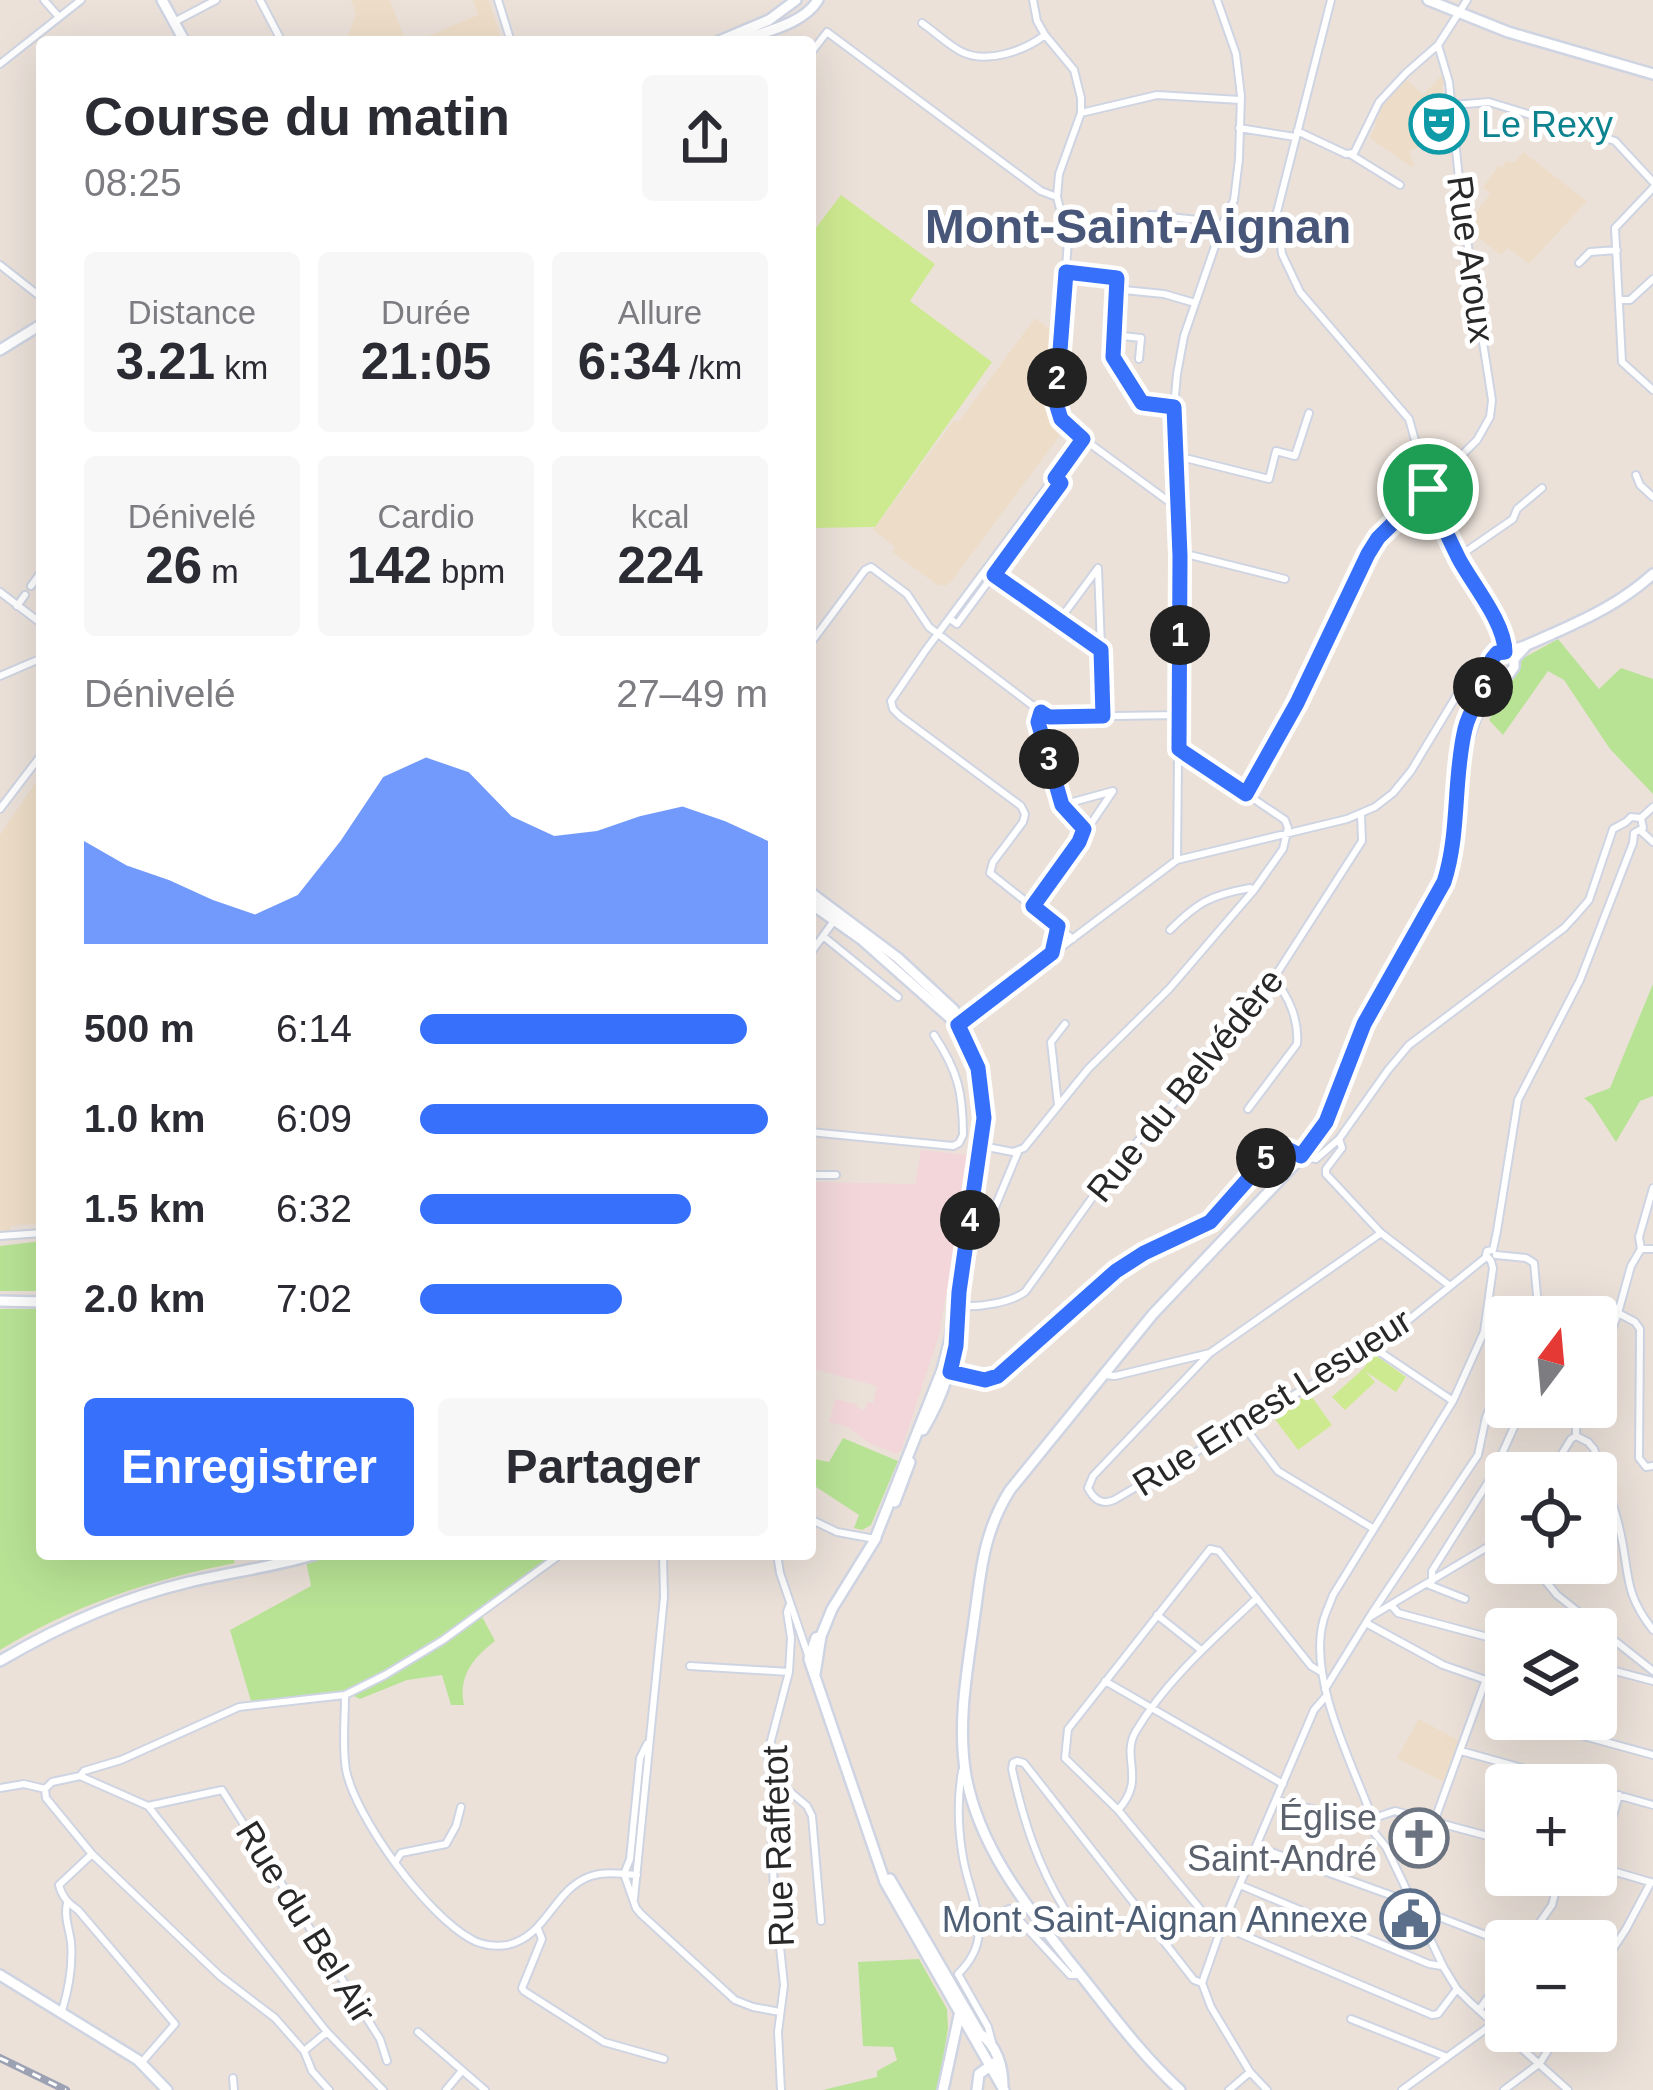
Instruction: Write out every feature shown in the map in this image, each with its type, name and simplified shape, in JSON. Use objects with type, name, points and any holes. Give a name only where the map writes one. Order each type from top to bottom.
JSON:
[{"type":"street","points":[[44,0],[59,17]]},
{"type":"street","points":[[0,64],[81,0]]},
{"type":"street","points":[[162,0],[182,36]]},
{"type":"street","points":[[174,22],[216,0]]},
{"type":"street","points":[[260,0],[279,36]]},
{"type":"street","points":[[498,0],[509,36]]},
{"type":"street","points":[[731,36],[769,20],[796,0]]},
{"type":"street","points":[[764,36],[807,14],[818,0]]},
{"type":"street","points":[[1033,0],[1037,21],[1080,85],[1081,113],[1065,153],[1057,197],[1068,241],[1056,403],[1061,419],[1083,439],[1179,509]]},
{"type":"street","points":[[1177,860],[1180,556],[1174,407],[1179,357],[1235,194],[1239,128],[1236,54],[1217,0]]},
{"type":"street","points":[[1331,0],[1277,212],[1282,254],[1300,292],[1409,419],[1428,489],[1458,557],[1502,632],[1512,671],[1493,666]]},
{"type":"street","points":[[1428,0],[1508,32],[1653,74]]},
{"type":"street","points":[[1350,154],[1379,102],[1438,46],[1467,0]]},
{"type":"street","points":[[922,23],[963,52],[977,56],[1015,51],[1045,35]]},
{"type":"street","points":[[816,46],[826,32],[1041,191],[1057,197]]},
{"type":"street","name":"Rue Aroux","points":[[1246,794],[1297,703],[1378,538],[1478,440],[1492,409],[1462,208],[1453,105],[1438,46]]},
{"type":"street","points":[[1081,113],[1157,95],[1240,100]]},
{"type":"street","points":[[1453,105],[1489,102],[1615,141],[1653,185],[1616,228],[1622,362],[1649,387],[1653,376]]},
{"type":"street","points":[[1239,128],[1296,134],[1350,154],[1400,185]]},
{"type":"street","points":[[1151,215],[1223,226]]},
{"type":"street","points":[[1579,263],[1590,252],[1617,250]]},
{"type":"street","points":[[0,265],[36,293]]},
{"type":"street","points":[[1066,272],[1117,278],[1113,357],[1138,399],[1147,405],[1174,407]]},
{"type":"street","points":[[1620,300],[1630,300],[1653,279]]},
{"type":"street","points":[[1118,287],[1196,303]]},
{"type":"street","points":[[0,350],[36,331]]},
{"type":"street","points":[[1113,335],[1141,338],[1139,359]]},
{"type":"street","points":[[1177,456],[1269,479],[1276,452],[1295,456],[1309,413]]},
{"type":"street","points":[[1073,939],[990,873],[1023,822],[1022,806],[900,716],[892,705],[895,692],[990,572],[1083,439]]},
{"type":"street","points":[[1636,476],[1653,497]]},
{"type":"street","points":[[1458,557],[1513,519],[1517,509],[1542,488]]},
{"type":"street","points":[[1180,556],[1285,579]]},
{"type":"street","points":[[816,636],[868,567],[907,594],[927,625],[1049,717],[1180,715]]},
{"type":"street","points":[[1058,622],[1098,568],[1103,716]]},
{"type":"street","points":[[990,572],[1101,650]]},
{"type":"street","points":[[958,1025],[1177,860],[1361,814],[1400,786],[1469,675],[1607,610],[1653,574]]},
{"type":"street","points":[[31,586],[36,580]]},
{"type":"street","points":[[0,592],[36,620]]},
{"type":"street","points":[[17,606],[25,595]]},
{"type":"street","points":[[0,676],[36,661]]},
{"type":"street","points":[[1174,2087],[1119,2027],[1041,1924],[992,1852],[972,1800],[962,1729],[984,1552],[994,1516],[1010,1490],[1191,1270],[1319,1133],[1364,1024],[1436,899],[1451,859],[1467,720],[1493,666]]},
{"type":"street","points":[[1041,712],[1038,722],[1062,805],[1084,834]]},
{"type":"street","points":[[988,1223],[1018,1152],[1088,1069],[1169,989],[1280,855],[1287,833],[1285,820],[1179,749]]},
{"type":"street","points":[[0,809],[36,762]]},
{"type":"street","points":[[1033,906],[1113,791],[1062,805]]},
{"type":"street","points":[[1641,818],[1653,807]]},
{"type":"street","name":"Rue du Belvédère","points":[[961,1306],[1016,1298],[1025,1292],[1146,1131],[1247,1018],[1362,841],[1361,814]]},
{"type":"street","points":[[946,1371],[985,1380],[998,1376],[1116,1271],[1210,1222],[1275,1149],[1288,1148],[1316,1159],[1339,1139],[1409,1045],[1564,928],[1589,900],[1610,833],[1634,815],[1641,818],[1644,824],[1580,980],[1518,1100],[1484,1332],[1453,1401],[1333,1595],[1323,1623],[1321,1672],[1368,1807],[1370,1829],[1386,1847],[1457,1989],[1485,2015]]},
{"type":"street","points":[[1626,822],[1627,828],[1653,842]]},
{"type":"street","points":[[1170,930],[1214,895],[1254,890]]},
{"type":"street","points":[[809,1659],[838,1599],[892,1511],[924,1428],[941,1400],[982,1146],[982,1088],[958,1025],[816,897]]},
{"type":"street","points":[[816,906],[837,916]]},
{"type":"street","points":[[816,946],[837,916]]},
{"type":"street","points":[[1052,953],[1058,926]]},
{"type":"street","points":[[823,936],[898,997]]},
{"type":"street","points":[[1248,1109],[1298,1043],[1293,1013],[1274,979]]},
{"type":"street","points":[[1058,1105],[1051,1042],[1065,1024]]},
{"type":"street","points":[[816,1133],[959,1143],[963,1121],[959,1083],[934,1035]]},
{"type":"street","points":[[1339,1139],[1342,1148],[1326,1174],[1381,1233],[1450,1286]]},
{"type":"street","points":[[982,1146],[1018,1152]]},
{"type":"street","points":[[816,1175],[836,1175]]},
{"type":"street","points":[[1653,1188],[1641,1249],[1631,1266],[1618,1313],[1640,1329],[1639,1458],[1646,1467],[1653,1466]]},
{"type":"street","points":[[1104,1375],[1210,1353],[1381,1233]]},
{"type":"street","points":[[0,1237],[36,1234]]},
{"type":"street","points":[[1641,1249],[1653,1249]]},
{"type":"street","points":[[1492,1256],[1526,1258],[1534,1263],[1537,1296]]},
{"type":"street","name":"Rue Ernest Lesueur","points":[[1210,1353],[1093,1477],[1088,1490],[1098,1501],[1107,1503],[1374,1348],[1492,1256]]},
{"type":"street","points":[[875,1539],[956,1346],[959,1292]]},
{"type":"street","points":[[0,1301],[36,1302]]},
{"type":"street","points":[[1374,1348],[1453,1401]]},
{"type":"street","points":[[1267,2090],[1250,2072],[1207,2001],[1202,1983],[1314,1710],[1367,1620],[1478,1455],[1485,1422]]},
{"type":"street","points":[[1243,1425],[1278,1471],[1374,1529]]},
{"type":"street","points":[[1430,1582],[1432,1571],[1492,1476],[1513,1428]]},
{"type":"street","points":[[1576,1428],[1576,1436]]},
{"type":"street","points":[[1563,1452],[1576,1436]]},
{"type":"street","points":[[1576,1436],[1595,1452],[1621,1532],[1629,1589],[1653,1630]]},
{"type":"street","points":[[816,1522],[837,1532],[875,1539]]},
{"type":"street","points":[[1321,1672],[1310,1666],[1213,1549],[1069,1726],[1064,1753],[1221,1929],[1432,2015],[1438,2014],[1457,1989]]},
{"type":"street","points":[[1367,1620],[1485,1549]]},
{"type":"street","points":[[0,1661],[121,1602],[296,1560]]},
{"type":"street","points":[[80,1776],[239,1707],[345,1695],[442,1640],[553,1560]]},
{"type":"street","points":[[634,1899],[664,1598],[663,1560]]},
{"type":"street","points":[[778,1560],[893,1899],[995,2063]]},
{"type":"street","points":[[1430,1582],[1465,1599]]},
{"type":"street","points":[[1546,1584],[1653,1671]]},
{"type":"street","points":[[1118,1810],[1133,1786],[1132,1736],[1182,1670],[1257,1598]]},
{"type":"street","name":"Rue Raffetot","points":[[782,2090],[778,2032],[784,1985],[769,1774],[770,1737],[789,1672],[790,1604]]},
{"type":"street","points":[[1378,1604],[1485,1636]]},
{"type":"street","points":[[1157,1615],[1202,1651]]},
{"type":"street","points":[[1367,1620],[1414,1652],[1485,1682],[1434,1822]]},
{"type":"street","points":[[802,1637],[819,1637]]},
{"type":"street","points":[[815,1676],[819,1637]]},
{"type":"street","points":[[690,1666],[789,1672]]},
{"type":"street","points":[[1617,1672],[1653,1681]]},
{"type":"street","points":[[1106,1681],[1283,1784]]},
{"type":"street","points":[[345,1695],[346,1769],[362,1813],[432,1909],[472,1941],[503,1946],[520,1941],[538,1929],[571,1888],[589,1877],[637,1875]]},
{"type":"street","points":[[650,1740],[640,1758],[630,1859],[624,1874],[636,1908],[735,2000],[781,2012]]},
{"type":"street","points":[[1598,1740],[1653,1755]]},
{"type":"street","points":[[1461,1751],[1508,1764]]},
{"type":"street","points":[[1041,1924],[1064,1908],[1038,1862],[1024,1819],[1012,1769],[1017,1761],[1024,1763],[1194,1979],[1202,1983]]},
{"type":"street","points":[[964,1762],[959,1826],[980,1935],[974,1956],[958,1974],[988,2027],[1004,2089]]},
{"type":"street","points":[[769,1774],[812,1816],[821,1921]]},
{"type":"street","points":[[45,1789],[52,1782],[80,1776],[148,1806],[327,2032],[383,2090]]},
{"type":"street","points":[[0,1788],[24,1784],[45,1789]]},
{"type":"street","points":[[45,1789],[46,1798],[92,1854],[220,1976],[275,2018],[329,2090]]},
{"type":"street","name":"Rue du Bel Air","points":[[148,1806],[222,1790],[380,2039],[386,2061]]},
{"type":"street","points":[[1617,1798],[1653,1804]]},
{"type":"street","points":[[1277,1800],[1356,1821],[1395,1811],[1485,1835]]},
{"type":"street","points":[[395,1861],[401,1853],[446,1844],[461,1807]]},
{"type":"street","points":[[1257,1847],[1485,1934]]},
{"type":"street","points":[[92,1854],[59,1886],[68,1903],[175,2024],[141,2063]]},
{"type":"street","points":[[1617,1872],[1652,1882],[1617,1940]]},
{"type":"street","points":[[1240,1885],[1443,1966]]},
{"type":"street","points":[[61,2012],[71,1968],[68,1903]]},
{"type":"street","points":[[980,1924],[1012,1911],[1070,1975],[1080,1975]]},
{"type":"street","points":[[538,1929],[542,1939],[524,1991],[604,2042],[664,2059]]},
{"type":"street","points":[[0,1975],[141,2063],[167,2090]]},
{"type":"street","points":[[1479,2010],[1485,2002]]},
{"type":"street","points":[[962,2012],[992,2042]]},
{"type":"street","points":[[943,2090],[962,2012]]},
{"type":"street","points":[[1351,2019],[1448,2057]]},
{"type":"street","points":[[1402,2090],[1485,2030]]},
{"type":"street","points":[[304,2051],[327,2032]]},
{"type":"street","points":[[418,2032],[485,2090]]},
{"type":"street","points":[[1527,2052],[1568,2090]]},
{"type":"street","points":[[1504,2090],[1540,2063],[1547,2052]]},
{"type":"street","points":[[977,2090],[977,2076],[995,2063]]},
{"type":"street","points":[[446,2090],[461,2072]]},
{"type":"street","points":[[1229,2090],[1250,2072]]},
{"type":"street","points":[[233,2078],[234,2090]]},
{"type":"shaded area","points":[[351,0],[390,0],[404,36],[348,36],[356,14]]},
{"type":"shaded area","points":[[473,0],[489,0],[500,36],[428,36],[478,15]]},
{"type":"shaded area","points":[[1442,75],[1446,83],[1443,96],[1424,101],[1427,138],[1409,151],[1415,167],[1410,166],[1370,138],[1380,114],[1377,111],[1405,78],[1423,95]]},
{"type":"shaded area","points":[[1523,152],[1587,201],[1529,264],[1508,248],[1501,255],[1476,236],[1479,231],[1472,218],[1490,194],[1483,187],[1498,166],[1514,163]]},
{"type":"shaded area","points":[[1035,318],[1055,333],[1048,406],[1051,418],[1063,431],[951,582],[939,586],[892,552],[895,547],[873,530]]},
{"type":"shaded area","points":[[36,782],[36,1224],[11,1226],[10,1232],[0,1230],[0,835]]},
{"type":"shaded area","points":[[921,1150],[970,1155],[939,1335],[901,1451],[896,1454],[869,1443],[848,1427],[829,1422],[835,1399],[865,1410],[867,1402],[873,1403],[877,1386],[816,1370],[816,1182],[915,1184]]},
{"type":"shaded area","points":[[1419,1719],[1461,1742],[1445,1783],[1397,1758]]},
{"type":"green space","points":[[841,195],[935,264],[910,301],[992,362],[875,527],[816,528],[816,228]]},
{"type":"green space","points":[[1558,639],[1599,689],[1621,668],[1653,679],[1653,794],[1610,749],[1564,680],[1548,671],[1503,735],[1489,720],[1520,660]]},
{"type":"green space","points":[[1653,984],[1653,1096],[1640,1101],[1616,1142],[1584,1098],[1610,1088]]},
{"type":"green space","points":[[36,1242],[36,1291],[0,1291],[0,1246]]},
{"type":"green space","points":[[0,1309],[36,1309],[36,1560],[235,1563],[113,1596],[0,1650]]},
{"type":"green space","points":[[1374,1354],[1406,1377],[1396,1392],[1365,1371],[1375,1382],[1345,1410],[1332,1397]]},
{"type":"green space","points":[[1309,1393],[1332,1425],[1298,1450],[1274,1418]]},
{"type":"green space","points":[[843,1438],[898,1461],[871,1525],[854,1528],[859,1515],[816,1487],[816,1459],[829,1462]]},
{"type":"green space","points":[[547,1560],[479,1611],[495,1641],[469,1668],[463,1685],[464,1705],[451,1705],[442,1675],[407,1680],[360,1699],[344,1691],[251,1701],[230,1630],[311,1586],[306,1561]]},
{"type":"green space","points":[[919,1959],[947,2009],[938,2090],[823,2090],[877,2077],[877,2071],[897,2060],[893,2047],[863,2046],[858,1962]]},
{"type":"railway","points":[[0,2058],[66,2090]]},
{"type":"place","name":"Le Rexy","points":[[1439,124]]},
{"type":"place","name":"Église Saint-André","points":[[1419,1838]]},
{"type":"place","name":"Mont Saint-Aignan Annexe","points":[[1410,1919]]},
{"type":"district","name":"Mont-Saint-Aignan","points":[[1138,226]]},
{"type":"route","points":[[1066,272],[1117,278],[1113,357],[1142,403],[1174,407],[1180,556],[1179,749],[1246,794],[1297,703],[1368,554],[1428,489],[1506,646],[1505,652],[1492,659],[1494,671],[1467,720],[1451,859],[1444,882],[1364,1024],[1326,1122],[1301,1156],[1288,1148],[1275,1149],[1210,1222],[1116,1271],[998,1376],[985,1380],[950,1372],[984,1118],[978,1068],[958,1025],[1052,953],[1057,937],[1058,926],[1033,906],[1084,829],[1062,805],[1038,722],[1041,712],[1049,717],[1103,716],[1101,650],[994,575],[1061,483],[1055,478],[1083,439],[1061,419],[1056,403],[1066,272]]}]
